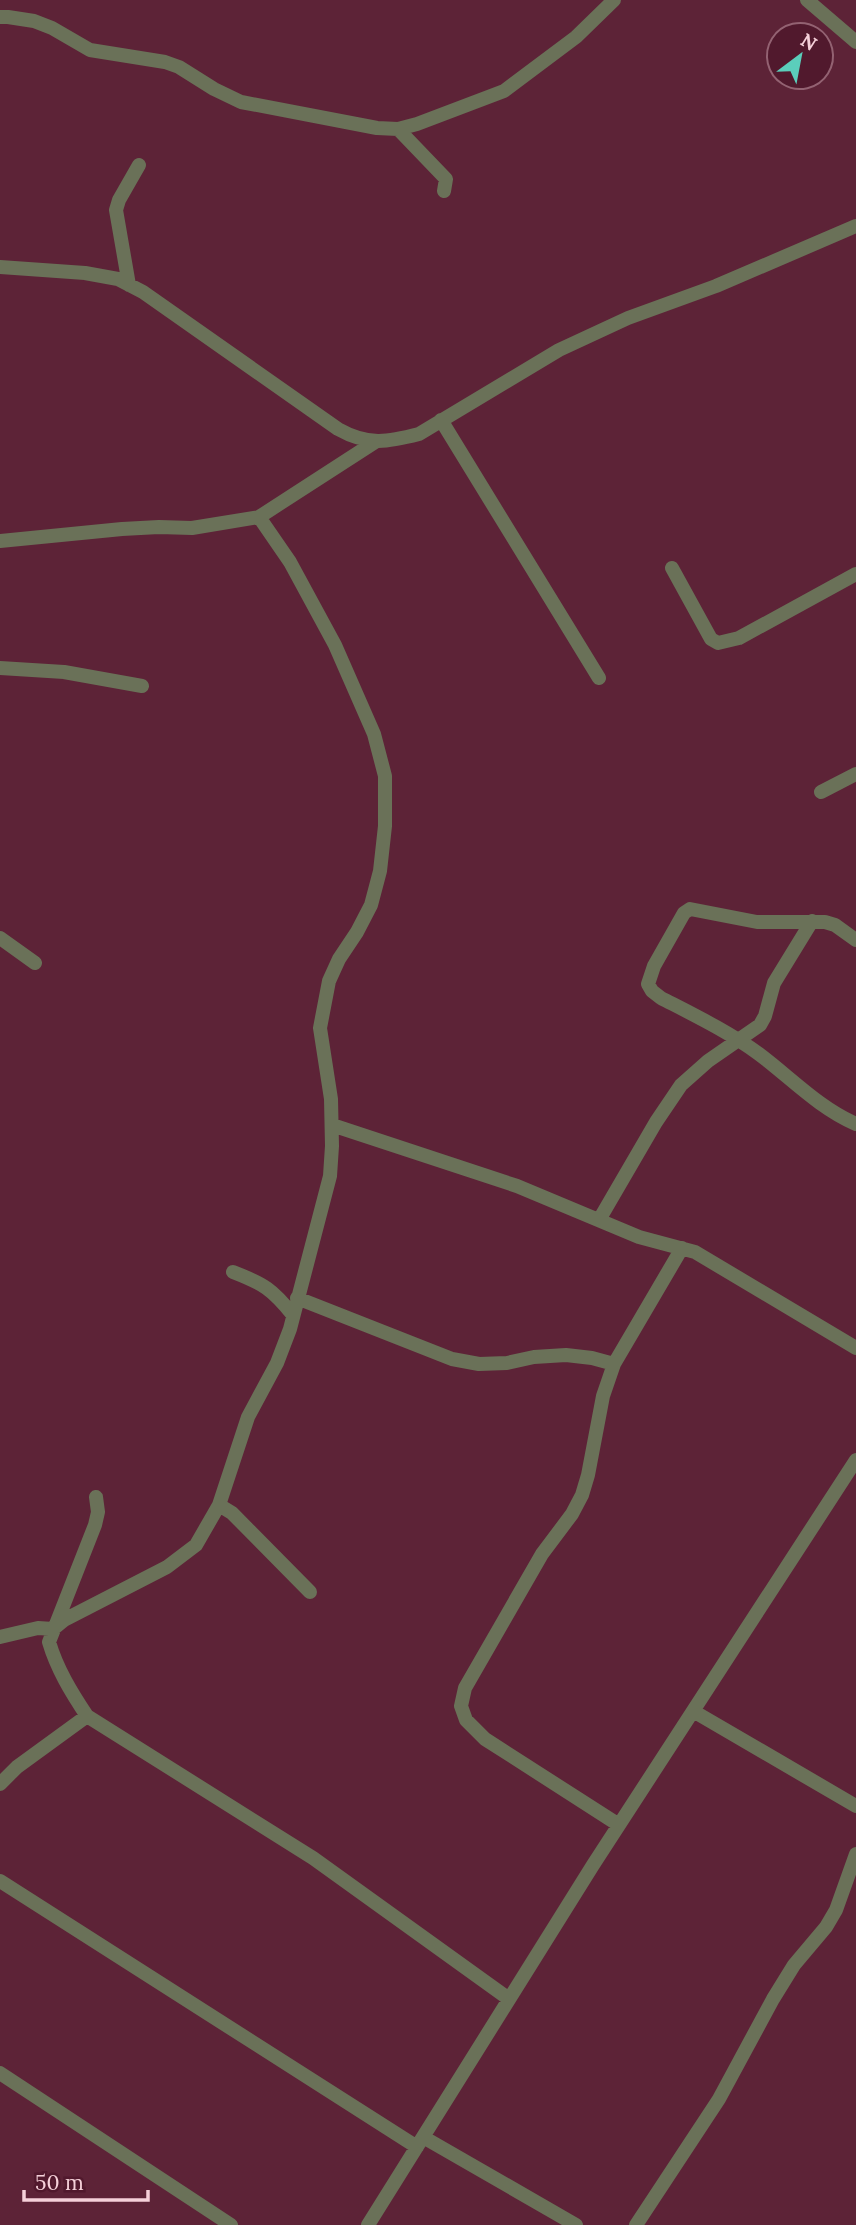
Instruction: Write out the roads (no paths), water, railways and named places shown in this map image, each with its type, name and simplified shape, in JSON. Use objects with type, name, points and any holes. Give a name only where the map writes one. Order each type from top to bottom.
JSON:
[{"type":"street","points":[[0,17],[34,21],[90,50],[165,62],[241,102],[377,128],[398,129],[504,91],[576,37],[614,0]]},
{"type":"street","points":[[807,0],[856,42]]},
{"type":"street","points":[[398,129],[446,179],[444,191]]},
{"type":"street","points":[[129,285],[116,210],[139,165]]},
{"type":"street","points":[[0,267],[85,273],[118,279],[143,292],[338,429],[356,439],[375,442],[419,434],[559,350],[628,318],[716,286],[856,226]]},
{"type":"street","points":[[441,420],[599,678]]},
{"type":"street","points":[[0,541],[122,529],[192,528],[259,517],[375,442]]},
{"type":"street","points":[[0,1637],[38,1628],[53,1629],[64,1620],[167,1567],[196,1545],[219,1505],[248,1417],[277,1363],[293,1315],[330,1176],[331,1099],[320,1028],[329,981],[370,905],[380,871],[385,826],[385,776],[374,734],[335,645],[290,562],[259,517]]},
{"type":"street","points":[[672,568],[711,639],[719,642],[739,638],[856,574]]},
{"type":"street","points":[[0,668],[64,672],[142,686]]},
{"type":"street","points":[[821,792],[856,774]]},
{"type":"street","points":[[856,940],[835,925],[812,921],[757,922],[690,909],[684,913],[654,966],[648,984],[661,998],[737,1039],[807,1093],[844,1119],[856,1124]]},
{"type":"street","points":[[599,1220],[656,1122],[681,1085],[708,1061],[760,1025],[774,984],[812,921]]},
{"type":"street","points":[[0,938],[35,963]]},
{"type":"street","points":[[332,1125],[517,1186],[639,1237],[707,1257],[856,1348]]},
{"type":"street","points":[[619,1825],[485,1739],[466,1720],[461,1706],[466,1688],[542,1554],[572,1514],[582,1495],[603,1396],[614,1364],[682,1248]]},
{"type":"street","points":[[233,1272],[263,1284],[277,1295],[293,1315]]},
{"type":"street","points":[[297,1298],[452,1359],[479,1364],[566,1355],[592,1357],[614,1364]]},
{"type":"street","points":[[368,2225],[619,1825],[856,1460]]},
{"type":"street","points":[[96,1497],[98,1512],[94,1525],[49,1642],[54,1660],[67,1686],[87,1716],[313,1857],[509,1999]]},
{"type":"street","points":[[219,1505],[232,1513],[310,1592]]},
{"type":"street","points":[[693,1711],[856,1806]]},
{"type":"street","points":[[0,1784],[17,1767],[87,1716]]},
{"type":"street","points":[[636,2225],[719,2099],[772,1999],[794,1965],[826,1927],[836,1910],[856,1854]]},
{"type":"street","points":[[0,1881],[420,2142],[576,2225]]},
{"type":"street","points":[[0,2073],[231,2225]]}]
